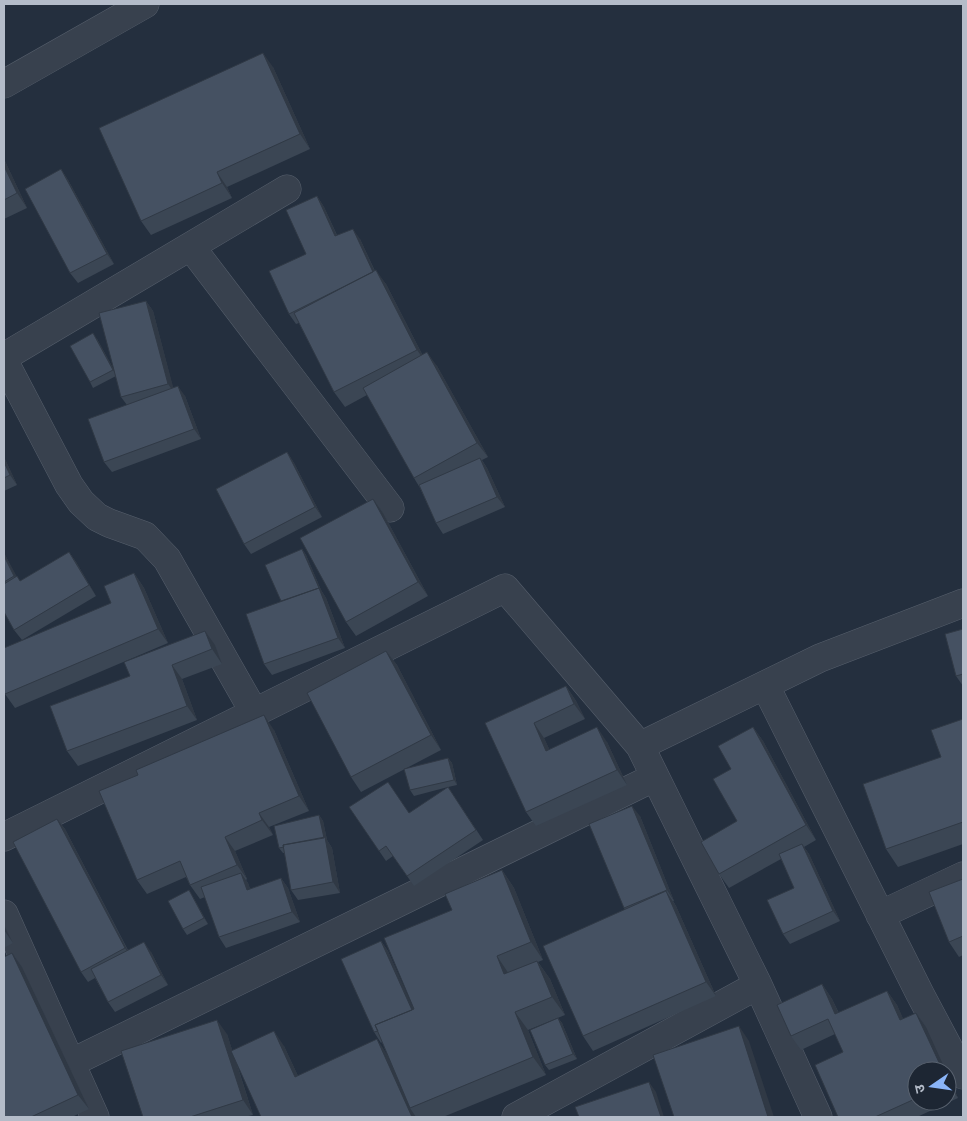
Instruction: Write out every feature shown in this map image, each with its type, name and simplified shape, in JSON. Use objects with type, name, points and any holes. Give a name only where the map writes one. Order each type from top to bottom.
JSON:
[{"type":"street","points":[[4,84],[145,4]]},
{"type":"street","points":[[4,357],[288,189]]},
{"type":"street","points":[[191,247],[390,508]]},
{"type":"street","points":[[4,361],[69,485],[81,502],[97,517],[145,536],[167,559],[254,712]]},
{"type":"street","points":[[4,837],[505,588],[640,746],[758,985],[818,1117]]},
{"type":"street","points":[[640,746],[820,658],[963,603]]},
{"type":"street","points":[[766,685],[880,916],[963,1076]]},
{"type":"street","points":[[71,1063],[655,777]]},
{"type":"street","points":[[880,916],[963,876]]},
{"type":"street","points":[[4,914],[95,1117]]},
{"type":"street","points":[[516,1117],[758,985]]},
{"type":"building","points":[[263,53],[300,134],[217,172],[222,183],[141,221],[99,128]]},
{"type":"building","points":[[4,166],[17,193],[4,200]]},
{"type":"building","points":[[61,169],[107,254],[70,273],[25,189]]},
{"type":"building","points":[[317,196],[335,236],[353,229],[373,272],[289,314],[269,271],[306,254],[286,210]]},
{"type":"building","points":[[376,270],[417,350],[334,392],[294,313]]},
{"type":"building","points":[[146,301],[168,384],[121,397],[99,313]]},
{"type":"building","points":[[93,333],[113,370],[90,382],[70,346]]},
{"type":"building","points":[[427,352],[477,443],[414,478],[363,388]]},
{"type":"building","points":[[178,386],[194,429],[104,462],[88,419]]},
{"type":"building","points":[[287,452],[315,507],[244,544],[216,489]]},
{"type":"building","points":[[480,458],[497,497],[436,523],[419,485]]},
{"type":"building","points":[[4,462],[10,475],[4,478]]},
{"type":"building","points":[[373,499],[418,582],[346,622],[300,538]]},
{"type":"building","points":[[302,549],[319,588],[281,601],[265,565]]},
{"type":"building","points":[[69,552],[89,585],[14,630],[4,612],[4,584],[17,576],[20,581]]},
{"type":"building","points":[[4,556],[14,576],[4,582]]},
{"type":"building","points":[[134,573],[158,629],[5,694],[4,648],[111,603],[104,586]]},
{"type":"building","points":[[319,588],[338,638],[264,664],[246,614]]},
{"type":"building","points":[[963,629],[963,674],[956,676],[945,634]]},
{"type":"building","points":[[205,631],[212,649],[172,665],[187,706],[67,751],[50,706],[130,676],[124,662]]},
{"type":"building","points":[[386,651],[431,735],[351,777],[307,693]]},
{"type":"building","points":[[566,686],[574,704],[534,723],[546,751],[597,727],[617,770],[526,812],[485,723]]},
{"type":"building","points":[[264,715],[299,796],[259,813],[262,820],[225,837],[237,865],[190,885],[180,861],[137,880],[99,791],[138,775],[136,770]]},
{"type":"building","points":[[963,719],[963,822],[886,849],[863,784],[941,757],[931,730]]},
{"type":"building","points":[[753,727],[806,825],[719,874],[701,842],[737,821],[713,779],[731,769],[718,746]]},
{"type":"building","points":[[448,758],[454,780],[410,790],[404,769]]},
{"type":"building","points":[[388,782],[409,813],[448,787],[476,830],[407,876],[386,846],[379,851],[349,807]]},
{"type":"building","points":[[632,806],[667,890],[624,908],[589,824]]},
{"type":"building","points":[[319,815],[324,838],[283,845],[284,847],[279,848],[274,826]]},
{"type":"building","points":[[57,819],[125,948],[81,972],[13,842]]},
{"type":"building","points":[[325,837],[333,882],[291,890],[283,845]]},
{"type":"building","points":[[802,844],[833,911],[783,934],[767,900],[794,888],[779,854]]},
{"type":"building","points":[[502,870],[531,942],[497,956],[504,974],[537,961],[552,997],[515,1012],[533,1057],[410,1108],[375,1025],[414,1009],[384,938],[452,910],[445,894]]},
{"type":"building","points":[[241,873],[247,890],[281,878],[292,912],[219,937],[201,887]]},
{"type":"building","points":[[963,879],[963,936],[949,942],[929,892]]},
{"type":"building","points":[[189,890],[204,918],[183,929],[168,901]]},
{"type":"building","points":[[666,891],[706,982],[583,1036],[543,946]]},
{"type":"building","points":[[381,941],[412,1010],[375,1025],[378,1031],[374,1032],[341,959]]},
{"type":"building","points":[[144,942],[161,975],[108,1002],[91,969]]},
{"type":"building","points":[[12,953],[78,1095],[31,1117],[5,1117],[4,1115],[4,957]]},
{"type":"building","points":[[822,984],[835,1014],[887,991],[900,1020],[916,1013],[938,1061],[907,1061],[907,1103],[875,1117],[838,1117],[815,1065],[843,1052],[828,1019],[791,1036],[777,1005]]},
{"type":"building","points":[[558,1018],[573,1054],[545,1065],[530,1030]]},
{"type":"building","points":[[217,1020],[243,1100],[190,1117],[143,1117],[121,1051]]},
{"type":"building","points":[[739,1026],[768,1117],[674,1117],[653,1055]]},
{"type":"building","points":[[274,1031],[295,1077],[377,1039],[412,1117],[261,1117],[231,1051]]},
{"type":"building","points":[[649,1082],[661,1117],[579,1117],[575,1107]]}]
